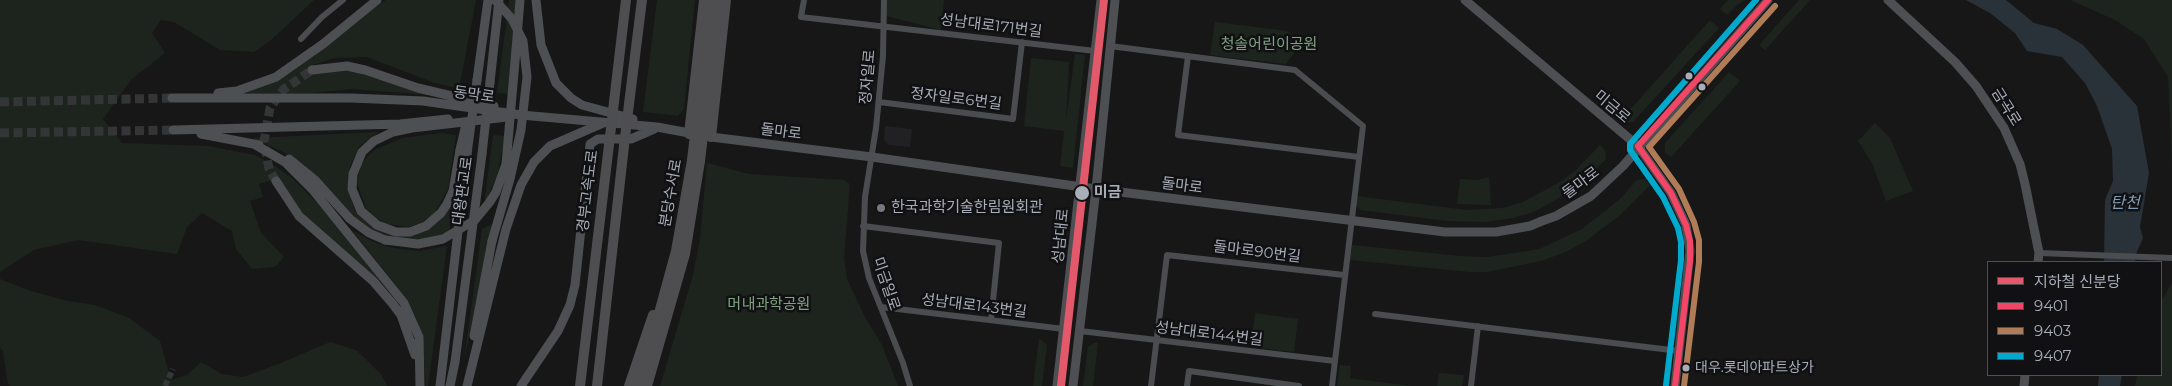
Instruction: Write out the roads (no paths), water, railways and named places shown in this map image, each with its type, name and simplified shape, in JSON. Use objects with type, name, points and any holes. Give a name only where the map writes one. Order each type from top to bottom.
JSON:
[{"type":"highway","name":"경부고속도로","points":[[580,386],[626,0]]},
{"type":"highway","name":"경부고속도로","points":[[597,386],[642,0]]},
{"type":"highway","points":[[689,134],[704,0]]},
{"type":"highway","name":"분당수서로","points":[[648,386],[685,254],[712,0]]},
{"type":"highway","name":"분당수서로","points":[[639,386],[668,286],[696,161],[719,0]]},
{"type":"highway","points":[[712,137],[726,0]]},
{"type":"highway","points":[[629,386],[654,311],[668,286]]},
{"type":"main road","points":[[323,44],[367,0]]},
{"type":"main road","points":[[323,44],[377,0]]},
{"type":"main road","points":[[488,0],[477,80],[464,152],[447,204],[441,213],[426,226],[410,232],[396,232],[376,225],[361,211],[352,189],[352,174],[362,152],[374,141],[403,130],[521,115]]},
{"type":"main road","points":[[467,386],[492,240],[510,179],[521,130],[527,76],[523,41],[512,19],[495,0]]},
{"type":"main road","name":"대왕판교로","points":[[450,386],[455,362],[482,154],[499,0]]},
{"type":"main road","points":[[254,144],[270,149],[302,169],[350,219],[368,233],[385,240],[418,244],[443,239],[475,220],[496,192],[506,164],[520,0]]},
{"type":"main road","points":[[536,0],[541,45],[550,74],[562,91],[582,106],[620,115],[656,127]]},
{"type":"main road","name":"성남대로","points":[[1057,386],[1101,0]]},
{"type":"main road","name":"성남대로","points":[[1073,386],[1096,189],[1115,0]]},
{"type":"main road","name":"미금로","points":[[1465,0],[1638,146],[1671,193],[1688,233],[1690,261],[1675,386]]},
{"type":"main road","name":"돌마로","points":[[502,113],[656,127],[689,134],[872,157],[1080,187],[1351,220],[1458,232],[1496,232],[1530,226],[1556,216],[1591,196],[1623,166],[1638,146],[1768,0]]},
{"type":"main road","name":"금곡로","points":[[1888,0],[1955,62],[1976,86],[2004,128],[2020,164],[2038,258]]},
{"type":"main road","name":"동막로","points":[[323,44],[274,78],[237,91],[172,98],[351,98],[423,101],[502,113]]},
{"type":"main road","points":[[312,70],[347,66],[372,72],[418,88],[548,117]]},
{"type":"main road","name":"동막로","points":[[254,144],[221,136],[173,130],[400,124],[502,113]]},
{"type":"main road","points":[[467,386],[506,229],[521,185],[534,162],[550,146],[604,123]]},
{"type":"main road","points":[[521,386],[558,330],[570,305],[575,285],[590,144],[598,139],[631,139],[656,127]]},
{"type":"main road","points":[[254,144],[285,162],[312,189],[404,304],[419,337],[420,385]]},
{"type":"main road","name":"대왕판교로","points":[[440,383],[464,152]]},
{"type":"main road","points":[[276,181],[299,216],[373,281],[401,315],[414,346],[420,385]]},
{"type":"main road","points":[[455,362],[455,386]]},
{"type":"street","points":[[301,39],[322,17],[343,0]]},
{"type":"street","name":"성남대로171번길","points":[[804,0],[802,17],[1094,51]]},
{"type":"street","name":"정자일로","points":[[872,157],[885,27],[884,0]]},
{"type":"street","name":"정자일로6번길","points":[[878,102],[1013,119],[1022,42]]},
{"type":"street","points":[[1110,46],[1288,68],[1300,74],[1363,126],[1332,386]]},
{"type":"street","points":[[1188,56],[1178,135],[1359,156]]},
{"type":"street","name":"미금일로","points":[[872,157],[863,226],[862,245],[865,264],[904,363],[910,386]]},
{"type":"street","points":[[863,226],[999,244],[991,320]]},
{"type":"street","points":[[2038,258],[2052,254],[2171,258]]},
{"type":"street","name":"돌마로90번길","points":[[1157,340],[1167,255],[1344,275]]},
{"type":"street","name":"성남대로143번길","points":[[881,307],[1064,329]]},
{"type":"street","points":[[1375,314],[1679,351]]},
{"type":"street","points":[[1471,386],[1478,326]]},
{"type":"street","name":"성남대로144번길","points":[[1080,331],[1335,361]]},
{"type":"street","points":[[1151,386],[1157,340]]},
{"type":"street","points":[[1187,386],[1189,371],[1299,386]]},
{"type":"water","name":"탄천","points":[[1966,0],[2006,0],[2034,23],[2057,29],[2083,45],[2137,106],[2149,173],[2140,227],[2143,238],[2135,261],[2104,261],[2105,200],[2113,181],[2112,149],[2097,106],[2085,83],[2062,57],[2027,51],[2015,33],[1990,13]]},
{"type":"water","points":[[2099,376],[2122,376],[2120,386],[2098,386]]},
{"type":"tunnel","points":[[276,181],[269,169],[264,141],[270,108],[284,89],[312,70]]},
{"type":"tunnel","points":[[0,102],[172,98]]},
{"type":"tunnel","points":[[0,133],[173,130]]},
{"type":"tunnel","points":[[165,386],[173,369]]},
{"type":"metro line","name":"신분당","points":[[1061,386],[1104,0]]},
{"type":"place","name":"미금","points":[[1082,193]]},
{"type":"place","name":"한국과학기술한림원회관","points":[[881,208]]},
{"type":"place","name":"대우.롯데아파트상가","points":[[1686,368]]},
{"type":"park label","name":"청솔어린이공원","points":[[1269,45]]},
{"type":"park label","name":"머내과학공원","points":[[769,305]]}]
